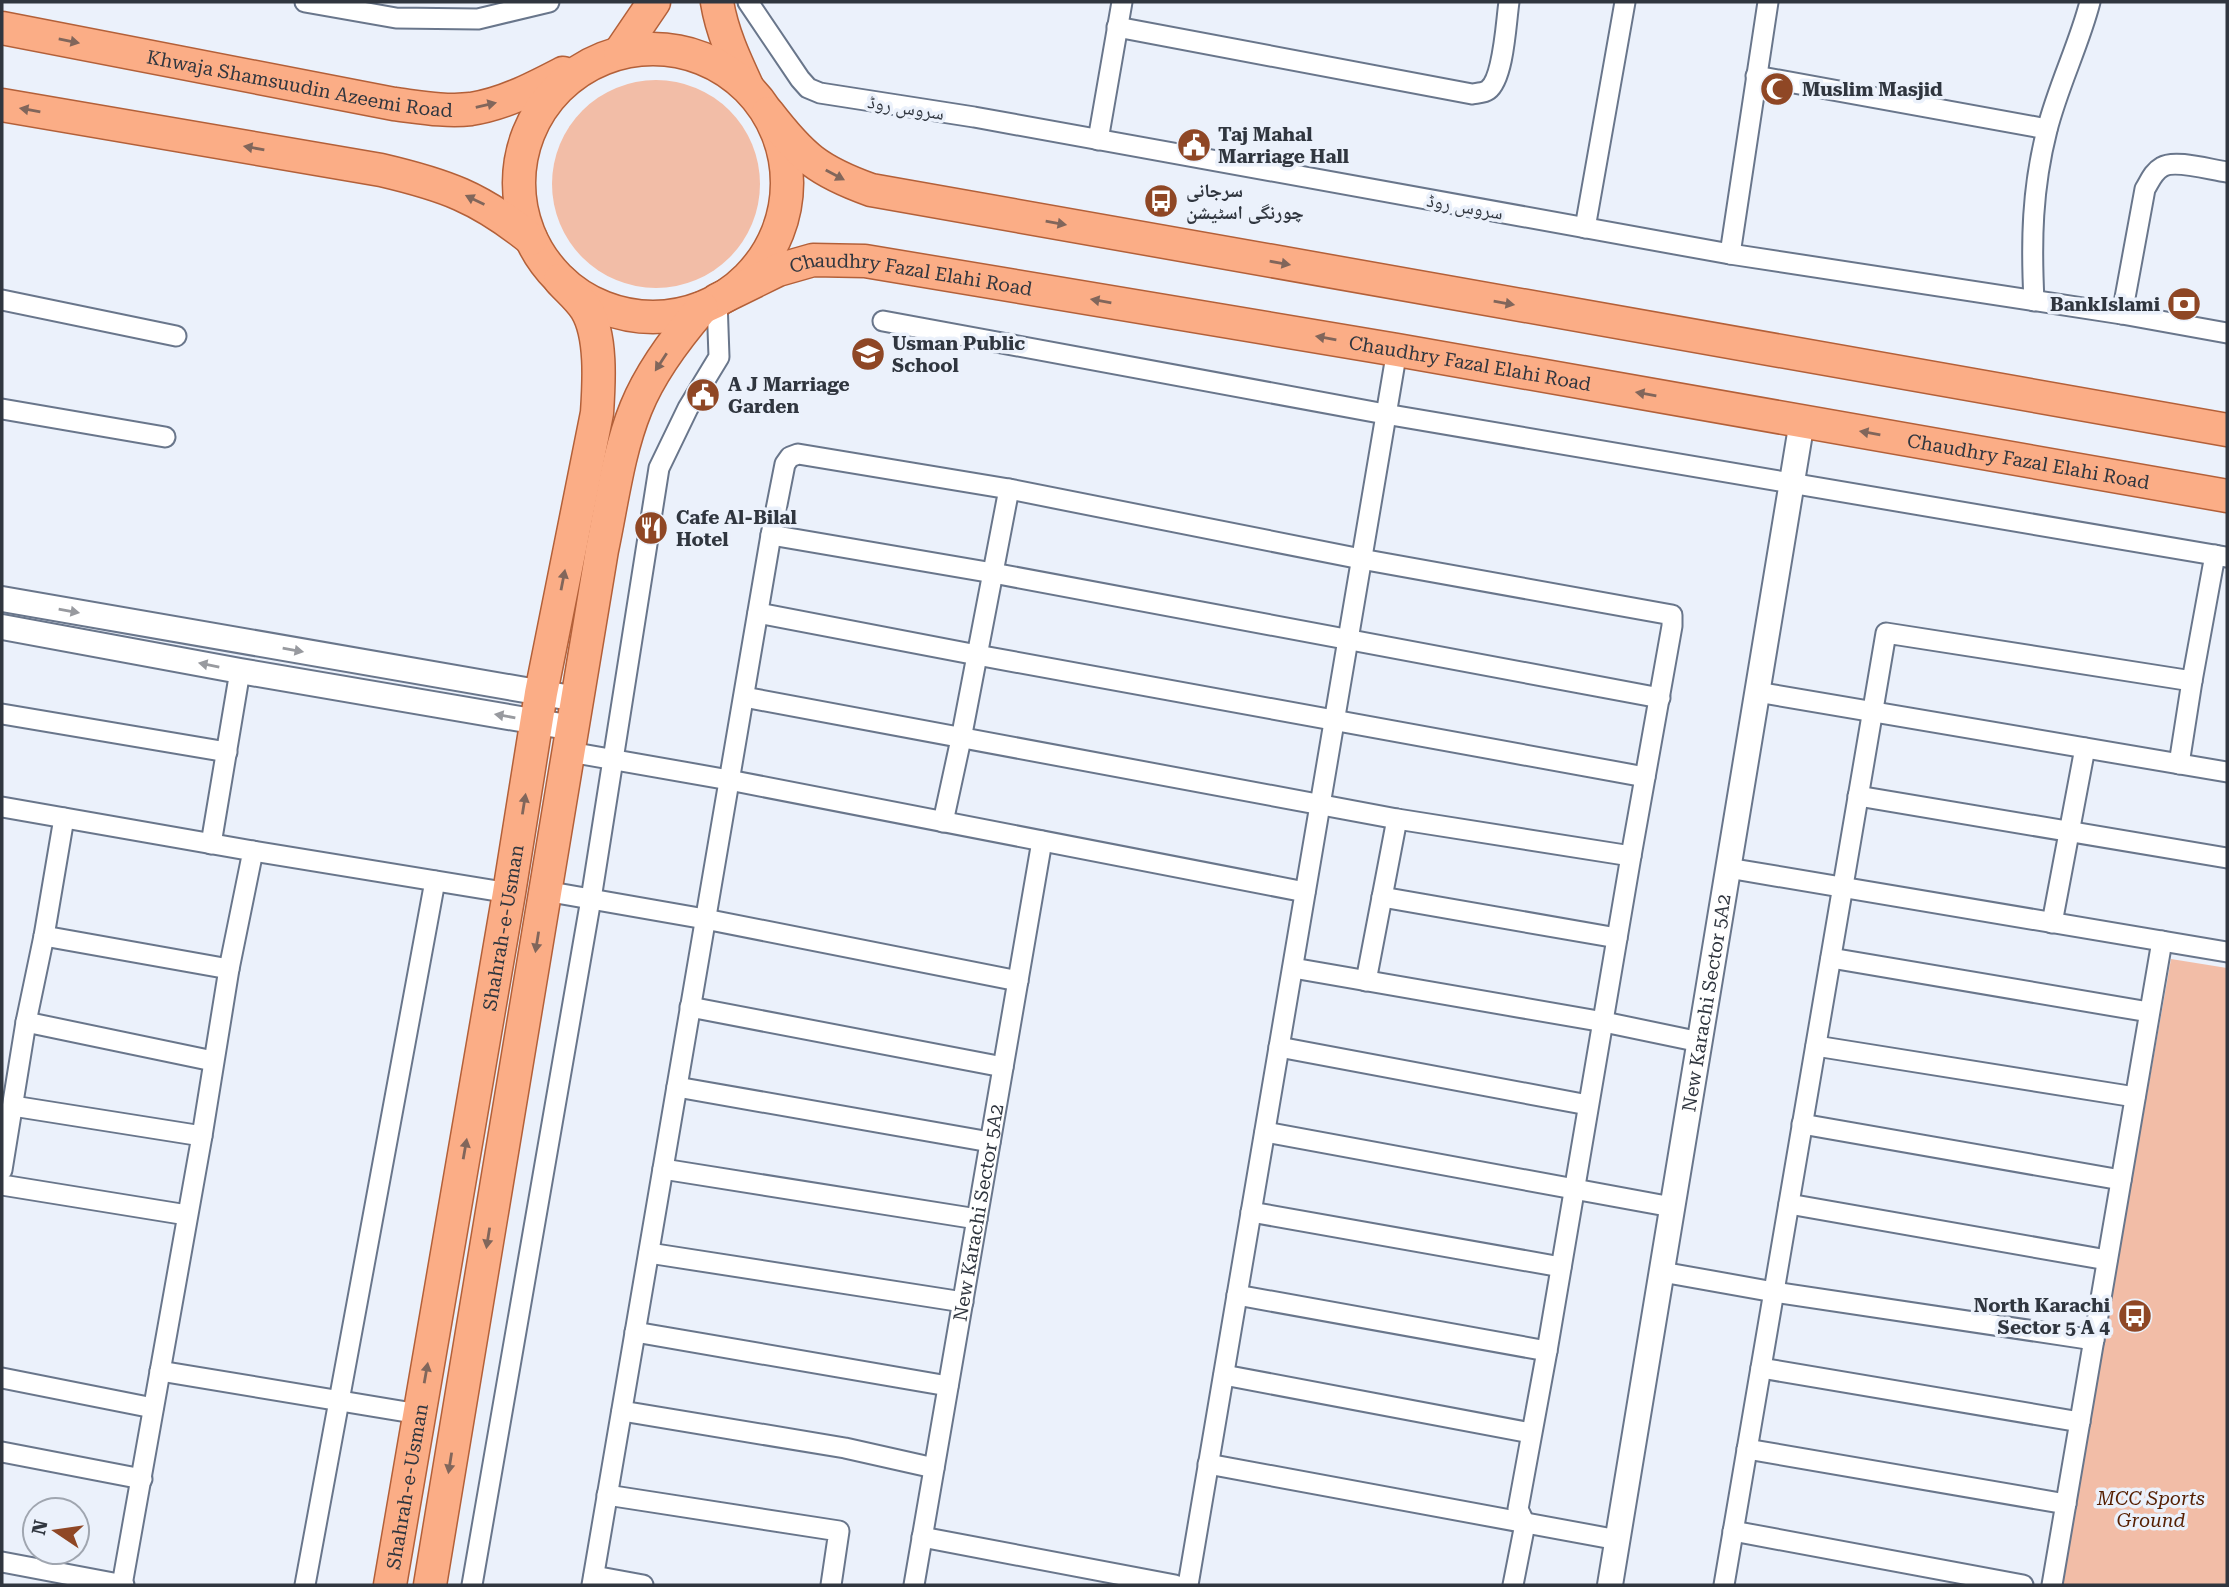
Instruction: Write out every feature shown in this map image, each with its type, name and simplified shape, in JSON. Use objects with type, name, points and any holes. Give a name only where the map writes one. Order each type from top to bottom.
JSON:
[{"type":"main road","points":[[620,52],[654,2]]},
{"type":"main road","points":[[717,2],[720,20],[748,88]]},
{"type":"main road","name":"Khwaja Shamsuudin Azeemi Road","points":[[2,29],[394,104],[434,108],[469,109],[505,101],[563,73],[590,64]]},
{"type":"main road","points":[[768,113],[782,146],[787,181],[782,217],[768,251],[746,279],[709,304],[664,317],[626,315],[590,302],[560,280],[543,261],[531,239],[521,206],[519,184],[526,139],[541,109],[562,83],[590,64],[620,52],[654,48],[689,53],[721,66],[748,88],[809,160],[838,178],[871,190],[2227,430]]},
{"type":"main road","points":[[2,105],[421,179],[482,204],[531,239]]},
{"type":"main road","name":"Chaudhry Fazal Elahi Road","points":[[709,304],[778,270],[813,260],[865,261],[1396,350],[2227,496]]},
{"type":"main road","name":"Shahrah-e-Usman","points":[[390,1585],[539,707],[597,413],[600,377],[596,340],[586,310],[560,280]]},
{"type":"main road","name":"Shahrah-e-Usman","points":[[430,1585],[602,550],[624,447],[636,407],[654,373],[677,337],[709,304]]},
{"type":"street","points":[[305,2],[396,18],[478,19],[549,2]]},
{"type":"street","name":"سروس روڈ","points":[[748,2],[800,79],[808,89],[820,93],[974,117],[1730,254],[2122,314],[2227,333]]},
{"type":"street","points":[[1098,140],[1122,2]]},
{"type":"street","points":[[1117,27],[1472,94],[1487,91],[1500,68],[1509,2]]},
{"type":"street","points":[[1585,228],[1625,2]]},
{"type":"street","points":[[1730,254],[1768,2]]},
{"type":"street","points":[[2034,301],[2031,248],[2033,203],[2047,129],[2090,2]]},
{"type":"street","points":[[1756,76],[2047,129]]},
{"type":"street","points":[[2122,314],[2146,189],[2154,174],[2164,166],[2176,164],[2227,172]]},
{"type":"street","points":[[2,300],[176,336]]},
{"type":"street","points":[[472,1585],[591,899],[659,468],[688,408],[719,357],[709,304]]},
{"type":"street","points":[[883,321],[1385,414],[2221,556],[2192,681],[2179,764]]},
{"type":"street","points":[[1188,1585],[1396,350]]},
{"type":"street","points":[[2,409],[165,437]]},
{"type":"street","name":"New Karachi Sector 5A2","points":[[1610,1585],[1802,421]]},
{"type":"street","points":[[643,1585],[593,1581],[771,535],[785,464],[790,457],[798,454],[1009,489],[1361,559],[1672,615],[1660,698],[1518,1509],[1525,1524],[1513,1585]]},
{"type":"street","points":[[943,822],[1009,489]]},
{"type":"street","points":[[771,535],[993,573],[1660,698]]},
{"type":"street","points":[[2,599],[539,707],[573,726],[614,760],[1305,892]]},
{"type":"street","points":[[758,612],[977,655],[1645,777]]},
{"type":"street","points":[[2,626],[240,671],[539,707]]},
{"type":"street","points":[[1724,1585],[1886,633],[2192,681]]},
{"type":"street","points":[[211,844],[240,671]]},
{"type":"street","points":[[1757,692],[2227,772]]},
{"type":"street","points":[[744,697],[1398,819],[1631,856]]},
{"type":"street","points":[[2,714],[227,752]]},
{"type":"street","points":[[2052,923],[2085,748]]},
{"type":"street","points":[[1858,796],[2227,858]]},
{"type":"street","points":[[2,807],[509,893]]},
{"type":"street","points":[[2,1170],[64,818]]},
{"type":"street","points":[[1366,981],[1398,819]]},
{"type":"street","name":"New Karachi Sector 5A2","points":[[914,1585],[1042,841]]},
{"type":"street","points":[[2,1562],[123,1585],[229,969],[253,851]]},
{"type":"street","points":[[1728,868],[2227,953]]},
{"type":"street","points":[[305,1585],[435,881]]},
{"type":"street","points":[[545,891],[705,919],[1018,981]]},
{"type":"street","points":[[1382,897],[1617,938]]},
{"type":"street","points":[[44,936],[229,969]]},
{"type":"street","points":[[2052,1585],[2162,941]]},
{"type":"street","points":[[1831,958],[2150,1012]]},
{"type":"street","points":[[1293,968],[1604,1021],[1700,1042]]},
{"type":"street","points":[[690,1007],[1003,1067]]},
{"type":"street","points":[[26,1022],[213,1061]]},
{"type":"street","points":[[1816,1046],[2135,1097]]},
{"type":"street","points":[[1279,1047],[1588,1105]]},
{"type":"street","points":[[677,1087],[990,1142]]},
{"type":"street","points":[[13,1106],[202,1136]]},
{"type":"street","points":[[1802,1124],[2121,1180]]},
{"type":"street","points":[[1265,1132],[1672,1207]]},
{"type":"street","points":[[663,1169],[977,1219]]},
{"type":"street","points":[[2,1185],[187,1215]]},
{"type":"street","points":[[1789,1203],[2107,1260]]},
{"type":"street","points":[[1251,1212],[1561,1267]]},
{"type":"street","points":[[649,1253],[962,1302]]},
{"type":"street","points":[[1661,1272],[1774,1292],[2094,1340]]},
{"type":"street","points":[[1237,1296],[1547,1351]]},
{"type":"street","points":[[635,1332],[948,1386]]},
{"type":"street","points":[[1761,1368],[2080,1422]]},
{"type":"street","points":[[160,1371],[419,1414]]},
{"type":"street","points":[[1223,1375],[1531,1433]]},
{"type":"street","points":[[2,1378],[153,1408]]},
{"type":"street","points":[[622,1411],[845,1448],[934,1468]]},
{"type":"street","points":[[1747,1449],[2066,1504]]},
{"type":"street","points":[[2,1452],[142,1479]]},
{"type":"street","points":[[1208,1464],[1618,1540]]},
{"type":"street","points":[[607,1495],[839,1531],[831,1585]]},
{"type":"street","points":[[1733,1531],[1966,1580],[2023,1585]]},
{"type":"street","points":[[922,1536],[1175,1585]]},
{"type":"green space","points":[[656,80],[696,88],[714,97],[730,110],[743,126],[752,144],[760,184],[752,224],[743,242],[730,258],[714,271],[696,280],[656,288],[616,280],[598,271],[582,258],[569,242],[560,224],[552,184],[560,144],[569,126],[582,110],[598,97],[616,88]]},
{"type":"green space","name":"MCC Sports Ground","points":[[2171,959],[2227,968],[2227,1585],[2060,1585]]},
{"type":"place","name":"Muslim Masjid","points":[[1777,89]]},
{"type":"place","name":"Taj Mahal Marriage Hall","points":[[1194,145]]},
{"type":"place","name":"سرجانی چورنگی اسٹیشن","points":[[1161,201]]},
{"type":"place","name":"BankIslami","points":[[2184,304]]},
{"type":"place","name":"Usman Public School","points":[[868,354]]},
{"type":"place","name":"A J Marriage Garden","points":[[703,395]]},
{"type":"place","name":"Cafe Al-Bilal Hotel","points":[[651,528]]},
{"type":"place","name":"North Karachi Sector 5 A 4","points":[[2135,1316]]}]
